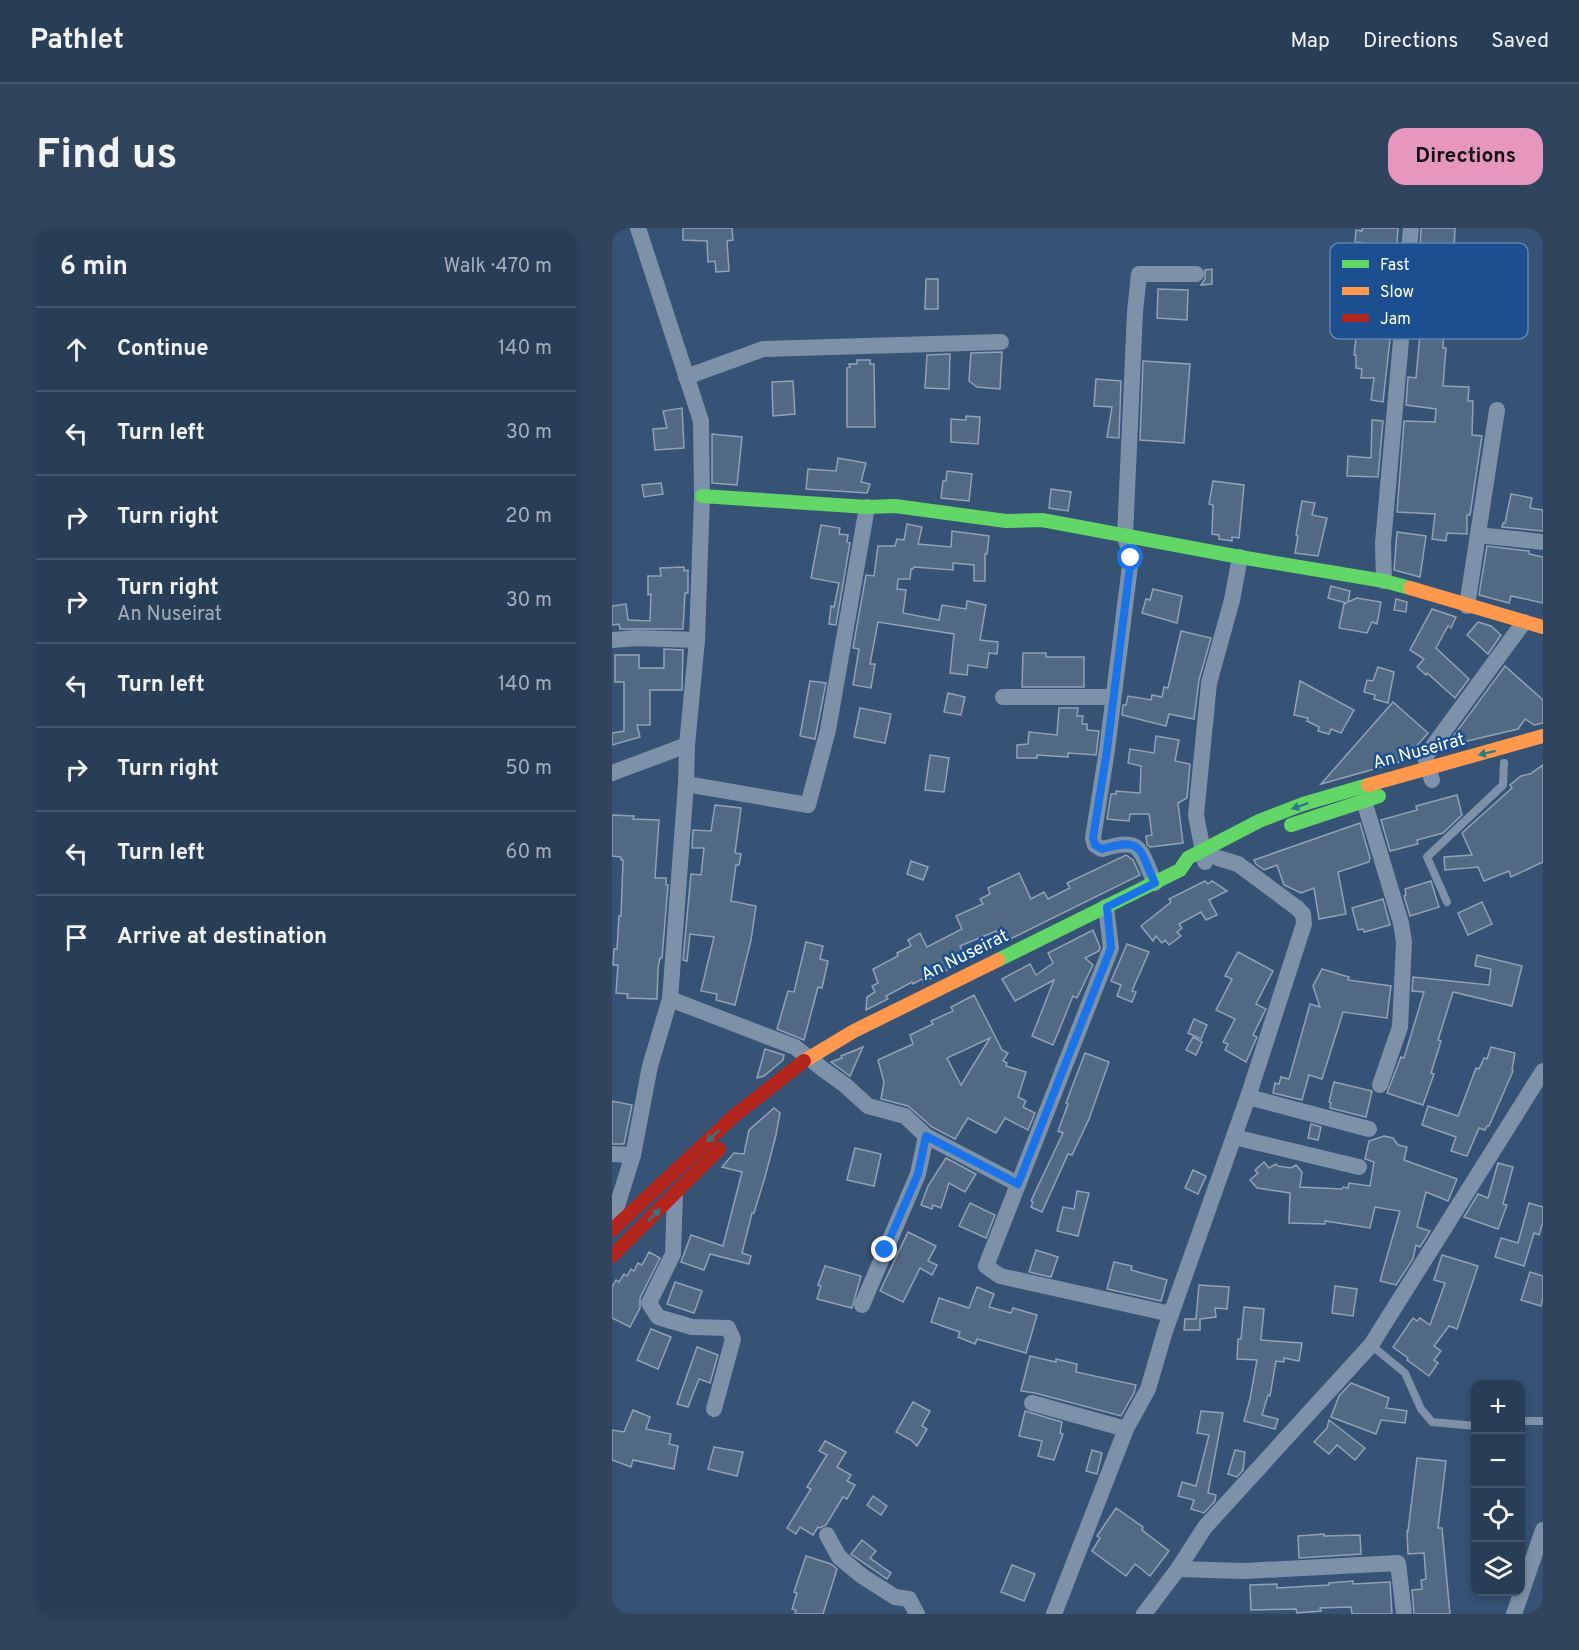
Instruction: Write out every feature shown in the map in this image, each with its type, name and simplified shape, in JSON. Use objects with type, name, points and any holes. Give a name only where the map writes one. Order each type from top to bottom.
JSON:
[{"type":"main road","points":[[702,496],[867,507],[895,506],[1006,521],[1042,520],[1384,581],[1543,627]]},
{"type":"main road","name":"An Nuseirat","points":[[1278,830],[1364,801],[1496,750],[1543,736]]},
{"type":"main road","name":"An Nuseirat","points":[[612,1230],[734,1116],[808,1058],[854,1031],[1208,857],[1259,822],[1303,804],[1430,774],[1463,773]]},
{"type":"main road","name":"An Nuseirat","points":[[1208,857],[1238,849]]},
{"type":"main road","name":"An Nuseirat","points":[[612,1256],[747,1119],[773,1085]]},
{"type":"street","points":[[612,1222],[633,1155],[650,1066],[670,999],[687,745],[697,640],[702,496],[701,421],[638,228]]},
{"type":"street","points":[[1410,243],[1411,228]]},
{"type":"street","points":[[1155,883],[1138,847],[1132,843],[1122,843],[1102,849],[1095,845],[1093,838],[1107,750],[1131,558],[1125,536],[1135,312],[1139,274],[1197,274]]},
{"type":"street","points":[[1384,581],[1383,543],[1401,339]]},
{"type":"street","points":[[686,377],[763,349],[1001,342]]},
{"type":"street","points":[[1467,606],[1497,410]]},
{"type":"street","points":[[686,784],[808,805],[828,730],[867,507]]},
{"type":"street","points":[[1478,534],[1543,542]]},
{"type":"street","points":[[1054,1614],[1126,1429],[1148,1389],[1171,1314],[1248,1098],[1304,924],[1303,914],[1238,864],[1208,857],[1196,815],[1209,682],[1232,600],[1240,557]]},
{"type":"street","points":[[1430,774],[1425,757],[1524,622]]},
{"type":"street","points":[[612,640],[697,640]]},
{"type":"street","points":[[1003,697],[1112,697]]},
{"type":"street","points":[[612,773],[687,745]]},
{"type":"street","points":[[1364,801],[1401,923],[1404,942],[1400,1027],[1380,1085]]},
{"type":"street","points":[[1107,907],[1111,948],[986,1266],[1000,1276],[1171,1314]]},
{"type":"street","points":[[670,999],[795,1047],[845,1085],[868,1106],[905,1116],[926,1136],[1018,1184]]},
{"type":"street","points":[[1144,1614],[1178,1569],[1205,1527],[1371,1345],[1543,1071]]},
{"type":"street","points":[[1248,1098],[1369,1129]]},
{"type":"street","points":[[862,1305],[918,1174],[926,1136]]},
{"type":"street","points":[[1234,1137],[1359,1167]]},
{"type":"street","points":[[612,1154],[633,1155]]},
{"type":"street","points":[[675,1194],[673,1254],[649,1303],[658,1317],[692,1328],[728,1328],[733,1339],[714,1408]]},
{"type":"street","points":[[1032,1403],[1126,1429]]},
{"type":"street","points":[[1514,1614],[1543,1530]]},
{"type":"street","points":[[827,1535],[839,1557],[862,1576],[895,1597],[909,1599],[917,1614]]},
{"type":"street","points":[[1178,1569],[1244,1571],[1398,1563],[1404,1614]]},
{"type":"lane","points":[[1447,902],[1427,857],[1503,785],[1504,763]]},
{"type":"lane","points":[[1371,1345],[1405,1373],[1421,1409],[1432,1422],[1471,1426]]},
{"type":"lane","points":[[1525,1421],[1543,1421]]},
{"type":"building","points":[[683,228],[732,228],[733,240],[727,241],[729,271],[716,272],[715,261],[708,262],[707,241],[683,240]]},
{"type":"building","points":[[1362,228],[1398,228],[1397,243],[1355,242],[1356,230],[1362,231]]},
{"type":"building","points":[[1421,228],[1455,228],[1454,243],[1420,243]]},
{"type":"building","points":[[1212,269],[1212,284],[1201,285],[1205,279],[1205,270]]},
{"type":"building","points":[[926,279],[938,279],[938,309],[925,309]]},
{"type":"building","points":[[1158,289],[1188,290],[1187,320],[1157,318]]},
{"type":"building","points":[[1356,339],[1390,339],[1383,402],[1371,400],[1374,378],[1361,378],[1362,369],[1356,368],[1356,355],[1354,355]]},
{"type":"building","points":[[1420,339],[1443,339],[1443,348],[1446,348],[1443,386],[1469,387],[1468,401],[1473,401],[1472,435],[1482,436],[1470,515],[1467,515],[1467,534],[1447,533],[1446,541],[1432,539],[1435,514],[1397,512],[1404,421],[1435,422],[1436,409],[1406,405],[1408,377],[1416,378]]},
{"type":"building","points":[[1002,352],[1000,389],[977,387],[969,381],[971,353]]},
{"type":"building","points":[[950,354],[949,389],[925,388],[927,355]]},
{"type":"building","points":[[857,360],[870,360],[870,364],[874,364],[875,427],[847,427],[847,368],[850,367],[849,364],[857,364]]},
{"type":"building","points":[[1143,361],[1190,364],[1184,443],[1140,440]]},
{"type":"building","points":[[1096,379],[1121,381],[1119,438],[1107,437],[1112,407],[1094,406]]},
{"type":"building","points":[[793,381],[795,414],[773,416],[772,382]]},
{"type":"building","points":[[682,408],[684,448],[655,450],[653,429],[667,428],[663,411]]},
{"type":"building","points":[[966,416],[980,417],[978,444],[951,442],[951,419],[966,420]]},
{"type":"building","points":[[1372,420],[1383,421],[1378,477],[1347,476],[1348,456],[1371,458]]},
{"type":"building","points":[[712,434],[742,437],[737,485],[712,483]]},
{"type":"building","points":[[838,458],[866,463],[861,482],[870,484],[867,493],[806,489],[808,469],[836,471]]},
{"type":"building","points":[[947,471],[972,474],[969,501],[941,498]]},
{"type":"building","points":[[1213,481],[1244,485],[1239,538],[1232,537],[1232,541],[1219,539],[1219,535],[1212,534],[1213,505],[1209,504]]},
{"type":"building","points":[[661,483],[663,494],[644,497],[642,485]]},
{"type":"building","points":[[1051,489],[1071,492],[1068,511],[1049,508]]},
{"type":"building","points":[[1511,494],[1532,498],[1530,508],[1543,510],[1543,531],[1502,527],[1505,523]]},
{"type":"building","points":[[1302,501],[1315,503],[1312,515],[1327,518],[1318,556],[1295,553]]},
{"type":"building","points":[[907,524],[922,527],[918,544],[951,547],[952,531],[989,536],[987,554],[985,554],[985,581],[974,581],[974,565],[953,563],[953,570],[914,567],[911,569],[910,579],[898,579],[897,589],[906,590],[903,613],[939,620],[942,605],[966,609],[967,601],[986,605],[980,640],[998,642],[997,654],[989,653],[987,668],[968,665],[967,675],[950,673],[954,634],[878,622],[870,664],[875,664],[871,688],[853,685],[859,649],[853,648],[866,575],[874,576],[878,546],[895,546],[897,539],[904,540]]},
{"type":"building","points":[[821,525],[840,528],[839,534],[848,535],[847,542],[850,543],[836,625],[829,624],[831,606],[834,607],[839,583],[811,578]]},
{"type":"building","points":[[1397,532],[1426,536],[1420,577],[1394,570]]},
{"type":"building","points":[[1487,546],[1529,551],[1529,554],[1543,557],[1543,603],[1511,596],[1509,603],[1479,595]]},
{"type":"building","points":[[684,567],[684,571],[688,570],[688,593],[685,593],[683,629],[620,629],[619,624],[612,625],[612,606],[626,604],[628,620],[650,621],[651,594],[648,595],[648,576],[661,576],[660,568]]},
{"type":"building","points":[[1331,586],[1350,591],[1348,602],[1357,598],[1381,602],[1377,624],[1372,622],[1367,633],[1339,628],[1346,603],[1328,598]]},
{"type":"building","points":[[1153,589],[1182,596],[1177,623],[1142,613],[1146,599],[1150,600]]},
{"type":"building","points":[[1396,599],[1407,602],[1406,612],[1394,610]]},
{"type":"building","points":[[1432,609],[1456,617],[1451,628],[1448,626],[1436,648],[1469,679],[1455,698],[1417,667],[1424,659],[1410,650]]},
{"type":"building","points":[[1478,622],[1491,626],[1501,635],[1488,654],[1467,635]]},
{"type":"building","points":[[1181,631],[1211,638],[1199,680],[1194,719],[1169,714],[1166,726],[1122,715],[1123,705],[1126,705],[1128,696],[1151,700],[1152,695],[1162,697],[1164,687],[1168,688]]},
{"type":"building","points":[[664,649],[683,650],[682,690],[650,690],[650,725],[637,725],[640,737],[612,745],[612,733],[624,731],[624,682],[615,682],[615,655],[639,655],[639,668],[664,668]]},
{"type":"building","points":[[1023,653],[1046,653],[1046,657],[1084,657],[1084,687],[1022,687]]},
{"type":"building","points":[[1505,666],[1543,700],[1543,723],[1534,725],[1525,719],[1518,729],[1446,746]]},
{"type":"building","points":[[1378,667],[1394,672],[1388,703],[1374,699],[1375,695],[1364,692],[1367,680],[1373,681]]},
{"type":"building","points":[[810,681],[826,683],[815,739],[800,736]]},
{"type":"building","points":[[1300,681],[1354,710],[1341,733],[1331,729],[1329,734],[1318,731],[1319,727],[1307,721],[1308,718],[1294,715]]},
{"type":"building","points":[[948,693],[965,697],[961,715],[944,712]]},
{"type":"building","points":[[1393,702],[1428,733],[1403,761],[1321,784]]},
{"type":"building","points":[[860,708],[891,714],[885,743],[854,737]]},
{"type":"building","points":[[1059,708],[1078,708],[1077,716],[1083,716],[1082,724],[1087,724],[1087,730],[1099,731],[1096,755],[1068,753],[1068,757],[1037,755],[1037,758],[1017,758],[1017,745],[1028,744],[1029,732],[1057,735]]},
{"type":"building","points":[[1156,736],[1179,740],[1175,761],[1190,764],[1187,798],[1178,803],[1183,843],[1150,847],[1146,836],[1152,835],[1149,814],[1130,814],[1129,821],[1107,819],[1111,794],[1116,794],[1116,791],[1140,793],[1141,766],[1128,763],[1130,749],[1154,753]]},
{"type":"building","points":[[930,755],[949,758],[944,792],[925,790]]},
{"type":"building","points":[[1543,765],[1543,862],[1511,877],[1509,871],[1484,881],[1478,867],[1445,870],[1444,857],[1472,855],[1462,833],[1512,788],[1510,785],[1521,776],[1530,774]]},
{"type":"building","points":[[1457,795],[1462,815],[1443,833],[1417,840],[1418,844],[1390,851],[1381,820],[1417,810],[1416,806]]},
{"type":"building","points":[[715,805],[741,808],[735,853],[741,854],[739,865],[736,865],[731,901],[756,906],[751,940],[735,1005],[716,1000],[717,994],[701,991],[714,937],[690,934],[687,961],[683,960],[691,874],[701,875],[704,848],[692,848],[693,830],[711,831]]},
{"type":"building","points":[[612,815],[659,820],[655,878],[666,878],[666,885],[668,885],[662,958],[660,958],[658,968],[657,999],[627,998],[628,994],[616,993],[618,965],[613,965],[614,949],[617,949],[619,916],[621,916],[623,860],[621,857],[612,856]]},
{"type":"building","points":[[1360,823],[1370,858],[1369,862],[1338,872],[1346,914],[1319,919],[1314,888],[1301,893],[1284,885],[1277,865],[1264,870],[1254,860]]},
{"type":"building","points":[[1126,855],[1133,860],[1140,875],[1002,943],[996,931],[960,946],[967,960],[924,982],[922,979],[913,984],[912,982],[886,996],[888,999],[866,1010],[867,997],[875,992],[872,986],[878,983],[873,969],[898,956],[897,953],[911,946],[908,940],[920,933],[927,947],[962,929],[956,916],[983,904],[980,899],[990,894],[988,888],[1019,873],[1031,899],[1044,892],[1048,899],[1070,888],[1067,883]]},
{"type":"building","points":[[911,861],[928,867],[923,880],[907,874]]},
{"type":"building","points":[[1205,881],[1208,884],[1212,881],[1227,891],[1209,900],[1217,915],[1206,920],[1201,912],[1179,924],[1182,928],[1177,932],[1181,936],[1169,945],[1165,940],[1162,943],[1156,936],[1153,941],[1141,926],[1171,902],[1169,899]]},
{"type":"building","points":[[1431,881],[1439,907],[1410,916],[1404,896],[1406,895],[1405,889]]},
{"type":"building","points":[[1383,899],[1390,925],[1364,932],[1363,929],[1358,930],[1352,908]]},
{"type":"building","points":[[1482,902],[1492,924],[1468,935],[1458,913]]},
{"type":"building","points":[[1093,930],[1100,947],[1099,951],[1085,958],[1093,965],[1077,998],[1073,996],[1053,1045],[1032,1036],[1054,980],[1015,1001],[1002,979],[1030,964],[1036,975],[1053,963],[1048,953]]},
{"type":"building","points":[[806,942],[823,946],[820,959],[828,961],[822,988],[818,987],[804,1040],[777,1029],[788,991],[794,992]]},
{"type":"building","points":[[1127,944],[1149,952],[1132,991],[1136,992],[1132,1002],[1117,996],[1121,985],[1111,981]]},
{"type":"building","points":[[1238,952],[1273,971],[1256,1004],[1266,1009],[1253,1035],[1257,1037],[1246,1062],[1225,1050],[1228,1044],[1223,1042],[1235,1019],[1216,1010],[1232,979],[1225,976]]},
{"type":"building","points":[[1477,955],[1522,966],[1512,1006],[1453,992],[1438,1040],[1441,1041],[1431,1073],[1434,1074],[1423,1105],[1387,1093],[1401,1057],[1404,1058],[1424,992],[1412,991],[1413,977],[1489,985],[1491,969],[1475,966]]},
{"type":"building","points":[[1322,969],[1349,977],[1348,980],[1391,986],[1387,1018],[1343,1012],[1322,1079],[1309,1075],[1302,1100],[1273,1093],[1275,1083],[1279,1084],[1281,1077],[1289,1079],[1310,1004],[1320,1007],[1313,986]]},
{"type":"building","points":[[974,995],[1002,1050],[1008,1053],[1003,1061],[1007,1063],[1006,1066],[1026,1072],[1018,1097],[1026,1101],[1023,1107],[1035,1113],[1028,1130],[1005,1118],[996,1133],[968,1118],[955,1139],[932,1127],[908,1106],[881,1099],[884,1082],[878,1060],[913,1044],[910,1035],[933,1024],[931,1021],[953,1011],[951,1007]],"holes":[[[990,1038],[961,1085],[947,1058]]]},
{"type":"building","points":[[1194,1019],[1207,1025],[1201,1039],[1188,1033]]},
{"type":"building","points":[[1193,1037],[1202,1042],[1196,1055],[1186,1050]]},
{"type":"building","points":[[863,1047],[850,1076],[831,1062],[842,1058],[841,1056]]},
{"type":"building","points":[[1491,1047],[1515,1053],[1513,1071],[1489,1126],[1485,1130],[1479,1128],[1467,1156],[1451,1151],[1456,1137],[1422,1125],[1428,1106],[1458,1116],[1476,1068],[1479,1069],[1484,1058],[1487,1059]]},
{"type":"building","points":[[765,1049],[784,1055],[783,1060],[764,1076],[757,1078]]},
{"type":"building","points":[[1085,1053],[1109,1062],[1089,1119],[1072,1155],[1068,1154],[1042,1212],[1031,1207],[1033,1202],[1031,1201],[1063,1133],[1058,1131]]},
{"type":"building","points":[[1334,1082],[1372,1091],[1366,1117],[1330,1108],[1331,1103],[1329,1102]]},
{"type":"building","points":[[612,1101],[632,1105],[624,1144],[612,1144]]},
{"type":"building","points":[[774,1108],[780,1113],[776,1135],[742,1253],[751,1256],[749,1264],[710,1254],[704,1270],[681,1262],[691,1235],[723,1246],[742,1172],[722,1167],[734,1153],[744,1154],[749,1130]]},
{"type":"building","points":[[1311,1124],[1321,1127],[1318,1140],[1308,1138]]},
{"type":"building","points":[[1384,1136],[1393,1138],[1398,1145],[1407,1147],[1404,1160],[1457,1179],[1448,1201],[1426,1192],[1417,1227],[1430,1231],[1420,1247],[1416,1245],[1413,1259],[1396,1285],[1380,1281],[1400,1211],[1375,1207],[1370,1228],[1325,1221],[1325,1224],[1289,1223],[1290,1193],[1257,1188],[1250,1180],[1258,1173],[1255,1170],[1264,1162],[1269,1168],[1276,1164],[1291,1168],[1296,1165],[1302,1172],[1300,1187],[1342,1189],[1343,1187],[1348,1188],[1349,1183],[1370,1186],[1374,1162],[1365,1159],[1369,1141]]},
{"type":"building","points":[[855,1148],[881,1154],[874,1186],[847,1180]]},
{"type":"building","points":[[946,1158],[976,1174],[965,1192],[949,1183],[941,1208],[933,1205],[932,1209],[921,1205],[928,1186]]},
{"type":"building","points":[[1498,1163],[1513,1167],[1503,1204],[1507,1205],[1498,1229],[1464,1217],[1478,1194],[1488,1198]]},
{"type":"building","points":[[1193,1170],[1206,1176],[1198,1194],[1185,1188]]},
{"type":"building","points":[[1077,1191],[1089,1193],[1078,1236],[1057,1231],[1063,1207],[1074,1209]]},
{"type":"building","points":[[970,1203],[995,1215],[986,1238],[959,1226]]},
{"type":"building","points":[[1529,1203],[1543,1207],[1543,1222],[1539,1235],[1534,1233],[1524,1266],[1495,1257],[1501,1238],[1518,1243]]},
{"type":"building","points":[[908,1232],[936,1246],[928,1261],[937,1265],[932,1275],[920,1268],[903,1302],[880,1291]]},
{"type":"building","points":[[1036,1250],[1058,1257],[1051,1277],[1029,1272]]},
{"type":"building","points":[[649,1252],[660,1258],[640,1298],[640,1308],[630,1327],[612,1318],[612,1287],[616,1280],[619,1282],[624,1274],[627,1276],[631,1269],[634,1271],[638,1263],[642,1265]]},
{"type":"building","points":[[1442,1255],[1478,1266],[1457,1329],[1449,1326],[1434,1346],[1441,1351],[1434,1360],[1438,1363],[1429,1376],[1393,1347],[1413,1318],[1417,1321],[1420,1318],[1430,1325],[1445,1283],[1434,1280]]},
{"type":"building","points":[[1114,1262],[1132,1266],[1131,1270],[1167,1280],[1161,1301],[1107,1289]]},
{"type":"building","points":[[825,1266],[861,1276],[852,1308],[817,1299],[821,1286],[818,1285]]},
{"type":"building","points":[[1530,1272],[1543,1276],[1541,1306],[1521,1300]]},
{"type":"building","points":[[675,1282],[702,1291],[694,1313],[667,1304]]},
{"type":"building","points":[[1199,1285],[1229,1287],[1227,1309],[1215,1308],[1216,1317],[1200,1319],[1200,1330],[1184,1330],[1185,1319],[1196,1319]]},
{"type":"building","points":[[1335,1286],[1357,1289],[1353,1316],[1332,1313]]},
{"type":"building","points":[[977,1287],[994,1294],[989,1307],[1011,1313],[1013,1308],[1037,1315],[1026,1353],[977,1339],[975,1344],[958,1337],[960,1332],[931,1322],[939,1298],[969,1308]]},
{"type":"building","points":[[1244,1307],[1264,1309],[1261,1340],[1302,1343],[1299,1361],[1284,1358],[1284,1362],[1276,1361],[1270,1396],[1268,1395],[1262,1415],[1278,1419],[1275,1429],[1244,1421],[1257,1360],[1237,1359]]},
{"type":"building","points":[[651,1329],[671,1337],[658,1369],[637,1360]]},
{"type":"building","points":[[697,1347],[718,1355],[710,1383],[699,1379],[688,1407],[677,1404]]},
{"type":"building","points":[[1030,1356],[1077,1364],[1076,1372],[1136,1385],[1134,1393],[1121,1416],[1021,1391]]},
{"type":"building","points":[[1351,1383],[1389,1398],[1386,1408],[1407,1411],[1405,1423],[1381,1420],[1376,1434],[1331,1417],[1339,1396]]},
{"type":"building","points":[[913,1402],[930,1411],[922,1426],[927,1429],[917,1446],[896,1432]]},
{"type":"building","points":[[633,1410],[650,1417],[646,1429],[671,1434],[669,1444],[678,1446],[674,1469],[633,1460],[631,1467],[612,1460],[612,1430],[624,1432]]},
{"type":"building","points":[[1025,1411],[1062,1422],[1060,1433],[1063,1434],[1054,1460],[1038,1456],[1042,1441],[1019,1436]]},
{"type":"building","points":[[1201,1411],[1223,1413],[1208,1493],[1216,1495],[1215,1501],[1204,1513],[1191,1509],[1194,1500],[1178,1496],[1182,1482],[1196,1486],[1209,1435],[1197,1433]]},
{"type":"building","points":[[1329,1420],[1365,1448],[1355,1460],[1337,1445],[1329,1454],[1314,1442],[1327,1428]]},
{"type":"building","points":[[825,1441],[846,1452],[837,1467],[851,1475],[847,1481],[855,1485],[847,1499],[843,1497],[826,1525],[818,1527],[813,1535],[800,1527],[796,1534],[787,1528],[811,1489],[807,1487],[827,1455],[819,1451]]},
{"type":"building","points":[[714,1447],[743,1452],[737,1476],[708,1469]]},
{"type":"building","points":[[1092,1450],[1102,1453],[1097,1474],[1086,1471]]},
{"type":"building","points":[[1235,1450],[1245,1452],[1243,1470],[1237,1477],[1228,1474]]},
{"type":"building","points":[[1417,1458],[1446,1461],[1438,1528],[1442,1528],[1450,1614],[1414,1614],[1412,1590],[1422,1589],[1421,1580],[1426,1579],[1424,1553],[1408,1554],[1407,1531]]},
{"type":"building","points":[[873,1496],[887,1506],[881,1515],[867,1505]]},
{"type":"building","points":[[1116,1508],[1143,1527],[1142,1530],[1169,1551],[1150,1576],[1135,1564],[1126,1576],[1092,1551],[1100,1538],[1097,1536]]},
{"type":"building","points":[[1324,1534],[1324,1536],[1360,1535],[1361,1554],[1299,1558],[1298,1536]]},
{"type":"building","points":[[862,1540],[876,1551],[870,1558],[891,1573],[887,1579],[851,1554]]},
{"type":"building","points":[[806,1556],[831,1564],[837,1569],[823,1614],[795,1614],[796,1610],[792,1609],[797,1593],[794,1592]]},
{"type":"building","points":[[1012,1565],[1035,1574],[1024,1601],[1001,1592]]},
{"type":"building","points":[[1353,1581],[1353,1584],[1390,1582],[1392,1614],[1352,1614],[1351,1607],[1320,1608],[1321,1611],[1297,1613],[1296,1609],[1251,1610],[1250,1585],[1277,1584],[1277,1588]]},
{"type":"traffic: fast","points":[[702,496],[867,507],[895,506],[1006,521],[1042,520],[1384,581],[1410,588]]},
{"type":"traffic: fast","points":[[998,960],[1180,870],[1188,858],[1259,821],[1303,804],[1368,785]]},
{"type":"traffic: fast","points":[[1291,825],[1379,796]]},
{"type":"traffic: slow","points":[[1410,588],[1543,627]]},
{"type":"traffic: slow","points":[[1368,785],[1543,736]]},
{"type":"traffic: slow","points":[[804,1061],[854,1031],[998,960]]},
{"type":"traffic: jam","points":[[612,1230],[734,1116],[804,1061]]},
{"type":"traffic: jam","points":[[612,1256],[719,1149]]},
{"type":"route","points":[[885,1250],[918,1174],[926,1136],[1018,1184],[1111,948],[1107,907],[1155,883],[1138,847],[1132,843],[1122,843],[1102,849],[1095,845],[1093,838],[1107,750],[1131,558]]}]
